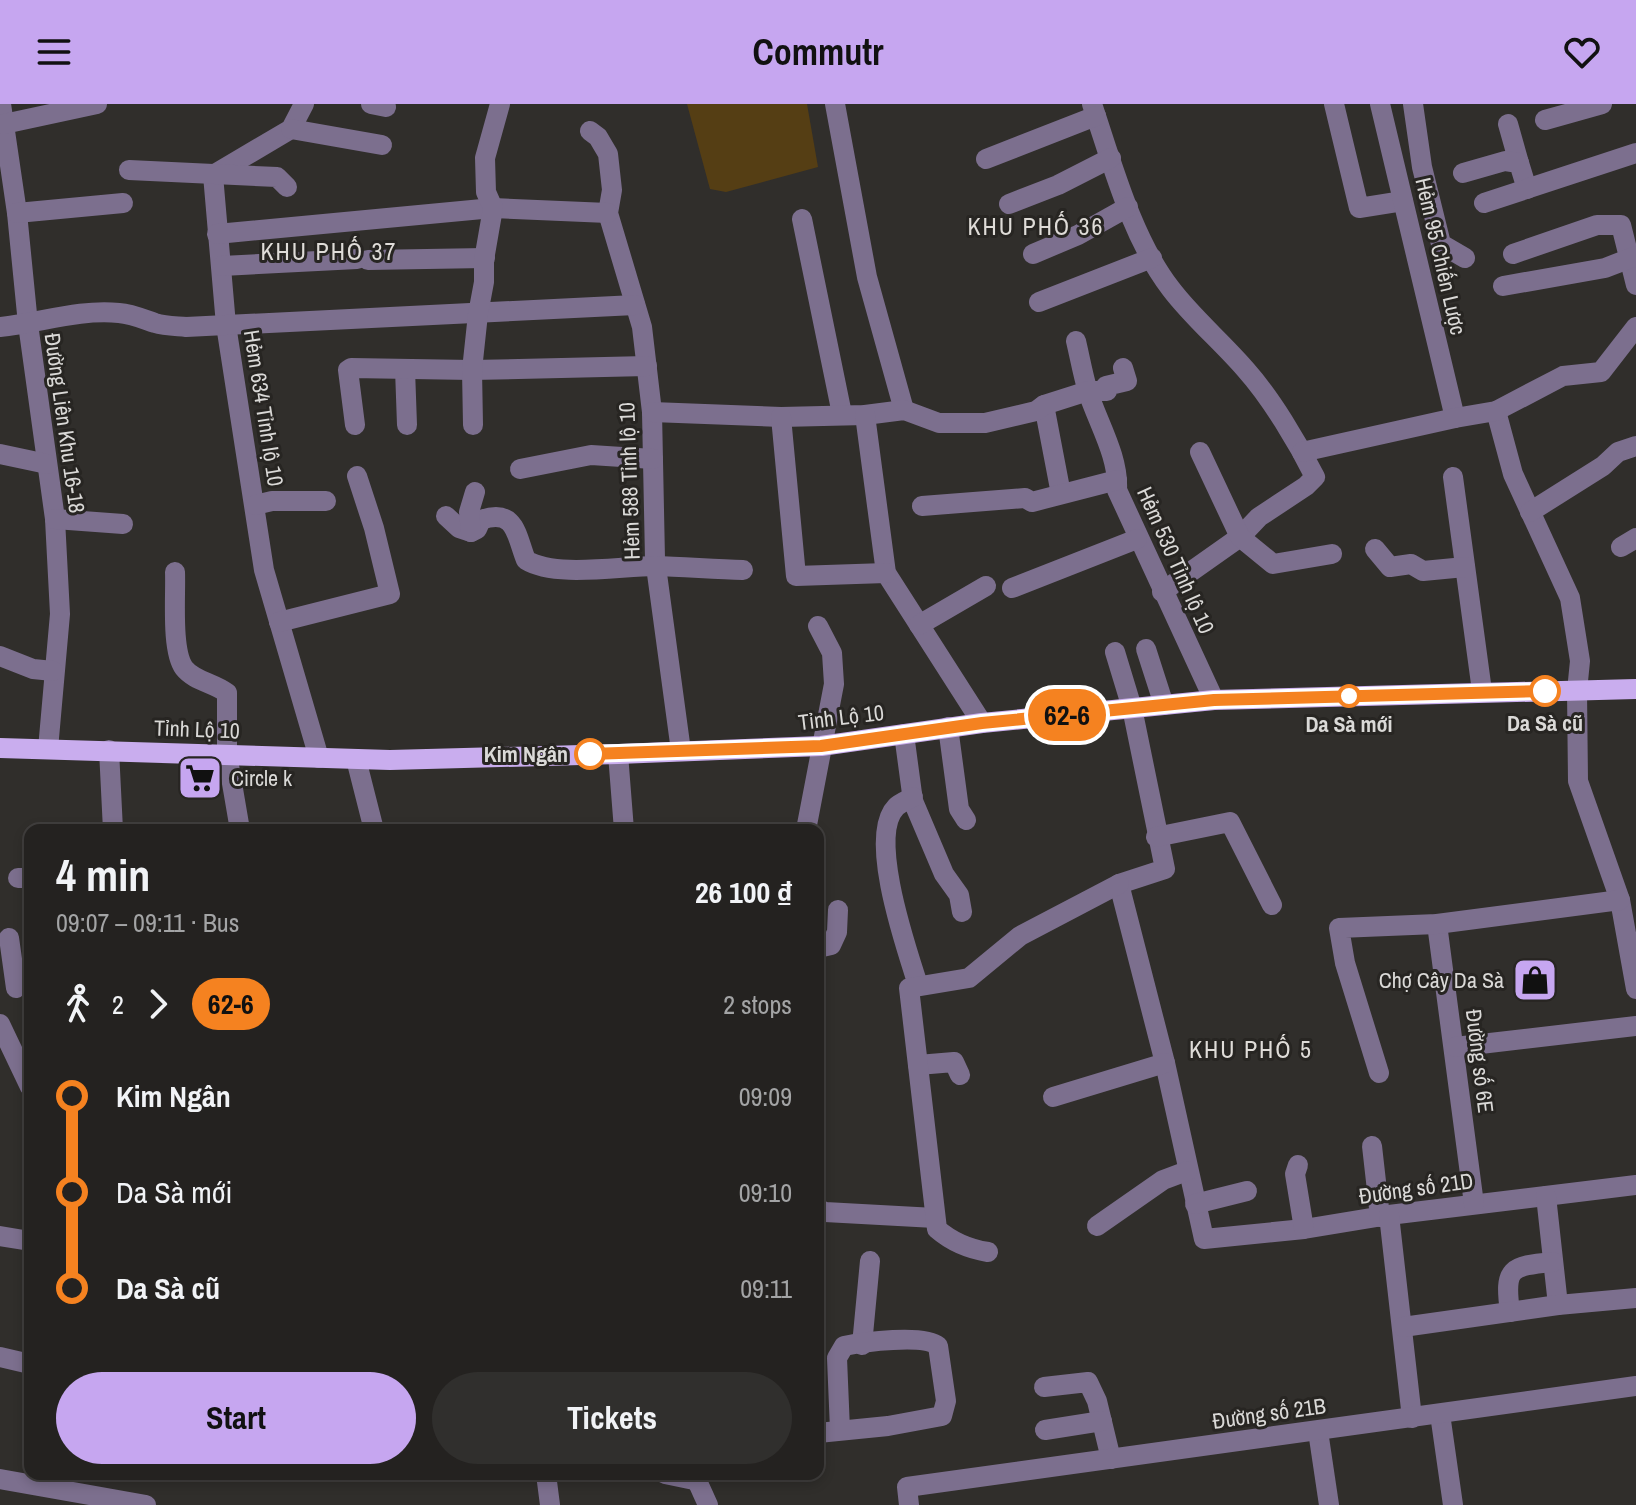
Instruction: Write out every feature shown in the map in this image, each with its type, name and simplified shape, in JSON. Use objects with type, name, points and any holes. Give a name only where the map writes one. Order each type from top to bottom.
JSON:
[{"type":"main road","points":[[1577,691],[1636,689]]},
{"type":"main road","name":"Tỉnh Lộ 10","points":[[109,750],[356,759],[821,746],[982,723],[1214,700],[1577,691]]},
{"type":"main road","points":[[0,748],[109,750]]},
{"type":"street","points":[[2,114],[97,104]]},
{"type":"street","points":[[213,175],[291,129],[304,104]]},
{"type":"street","points":[[473,425],[472,370],[493,208],[486,192],[485,158],[500,104]]},
{"type":"street","points":[[835,104],[867,277],[904,410]]},
{"type":"street","points":[[1334,104],[1359,208],[1403,201]]},
{"type":"street","name":"Hẻm 95 Chiến Lược","points":[[1380,104],[1455,418]]},
{"type":"street","points":[[1413,104],[1422,167],[1441,244],[1465,258]]},
{"type":"street","points":[[1545,120],[1602,104]]},
{"type":"street","points":[[986,159],[1094,110],[1128,207],[1170,288],[1249,373],[1302,452],[1315,477],[1259,517],[1240,537],[1162,592]]},
{"type":"street","name":"Đường Liên Khu 16-18","points":[[2,114],[10,201],[55,519],[60,614],[48,749]]},
{"type":"street","points":[[1508,124],[1527,189]]},
{"type":"street","points":[[291,129],[382,145]]},
{"type":"street","name":"Hẻm 588 Tỉnh lộ 10","points":[[590,131],[598,137],[608,154],[612,190],[608,213],[642,327],[652,412],[655,566],[681,751]]},
{"type":"street","points":[[1484,203],[1636,153]]},
{"type":"street","points":[[1009,204],[1058,185],[1111,158]]},
{"type":"street","points":[[1463,173],[1505,161],[1519,163]]},
{"type":"street","points":[[129,170],[277,177],[287,187]]},
{"type":"street","name":"Hẻm 634 Tỉnh lộ 10","points":[[213,175],[226,325],[264,570],[319,758]]},
{"type":"street","points":[[10,201],[123,203]]},
{"type":"street","points":[[1033,254],[1078,235],[1128,207]]},
{"type":"street","points":[[217,234],[493,208],[608,213]]},
{"type":"street","points":[[802,219],[842,414]]},
{"type":"street","points":[[1513,254],[1597,225],[1621,225],[1634,257],[1636,285]]},
{"type":"street","points":[[1503,286],[1605,268],[1634,257]]},
{"type":"street","points":[[222,266],[362,259],[485,258]]},
{"type":"street","points":[[1039,302],[1152,258]]},
{"type":"street","points":[[0,327],[28,324],[54,316],[118,312],[141,316],[156,323],[186,327],[635,305]]},
{"type":"street","points":[[1302,452],[1496,411],[1563,376],[1601,372],[1636,327]]},
{"type":"street","name":"Hẻm 530 Tỉnh lộ 10","points":[[1076,341],[1088,391],[1106,437],[1117,490],[1214,700]]},
{"type":"street","points":[[355,425],[349,369],[647,366]]},
{"type":"street","points":[[652,412],[781,417],[865,415],[904,410],[939,423],[985,423],[1036,411],[1044,405],[1088,391],[1107,391],[1106,386],[1127,381],[1123,368]]},
{"type":"street","points":[[405,369],[407,425]]},
{"type":"street","points":[[1044,405],[1061,494]]},
{"type":"street","points":[[1496,411],[1513,474],[1570,598],[1580,661],[1577,691],[1578,781],[1620,900],[1635,975]]},
{"type":"street","points":[[865,415],[886,573],[982,723]]},
{"type":"street","points":[[781,417],[796,576],[886,573]]},
{"type":"street","points":[[1530,512],[1603,466],[1618,452],[1636,446]]},
{"type":"street","points":[[1200,452],[1240,537],[1273,564],[1332,554]]},
{"type":"street","points":[[0,454],[47,464]]},
{"type":"street","points":[[520,469],[591,455],[653,459]]},
{"type":"street","points":[[279,622],[390,594],[357,476]]},
{"type":"street","points":[[1453,477],[1482,691]]},
{"type":"street","points":[[922,506],[1025,498],[1032,502],[1117,480]]},
{"type":"street","points":[[471,532],[469,512],[475,492]]},
{"type":"street","points":[[255,505],[272,501],[326,501]]},
{"type":"street","points":[[446,516],[459,528],[471,532],[477,529],[481,520],[494,515],[506,518],[515,529],[526,560],[552,570],[655,566],[743,570]]},
{"type":"street","points":[[55,519],[123,524]]},
{"type":"street","points":[[1012,588],[1137,539]]},
{"type":"street","points":[[1375,549],[1390,567],[1411,564],[1423,571],[1465,567]]},
{"type":"street","points":[[175,572],[177,644],[182,666],[192,675],[215,683],[227,693],[227,754],[239,824]]},
{"type":"street","points":[[919,625],[986,586]]},
{"type":"street","points":[[807,824],[834,684],[832,653],[818,626]]},
{"type":"street","points":[[1146,649],[1164,705]]},
{"type":"street","points":[[988,1252],[950,1240],[937,1229],[909,988],[969,978],[1020,936],[1119,884],[1165,869],[1132,708],[1115,652]]},
{"type":"street","points":[[0,656],[33,669],[53,671]]},
{"type":"street","points":[[948,727],[959,809],[966,820]]},
{"type":"street","points":[[904,734],[913,797],[944,874],[959,895],[962,912]]},
{"type":"street","points":[[109,750],[113,824]]},
{"type":"street","points":[[618,754],[624,824]]},
{"type":"street","points":[[356,759],[372,824]]},
{"type":"street","points":[[913,797],[896,807],[889,819],[887,838],[890,888],[918,985]]},
{"type":"street","points":[[1156,837],[1230,822],[1272,905]]},
{"type":"street","points":[[1119,884],[1165,1063],[1195,1204],[1247,1191]]},
{"type":"street","points":[[1379,1073],[1352,989],[1339,928],[1437,924],[1620,900]]},
{"type":"street","points":[[824,947],[831,945],[837,932],[838,910]]},
{"type":"street","name":"Đường số 6E","points":[[1437,924],[1474,1204]]},
{"type":"street","points":[[12,937],[15,989]]},
{"type":"street","points":[[0,1024],[24,1074]]},
{"type":"street","points":[[1455,1047],[1636,1026]]},
{"type":"street","points":[[918,1065],[954,1062],[960,1075]]},
{"type":"street","points":[[1053,1097],[1165,1063]]},
{"type":"street","points":[[1372,1146],[1403,1327],[1412,1418]]},
{"type":"street","points":[[1298,1165],[1295,1174],[1304,1229]]},
{"type":"street","points":[[1097,1226],[1163,1180],[1187,1171]]},
{"type":"street","name":"Đường số 21D","points":[[1195,1204],[1204,1239],[1304,1229],[1474,1204],[1636,1185]]},
{"type":"street","points":[[1546,1196],[1558,1305]]},
{"type":"street","points":[[824,1212],[935,1218]]},
{"type":"street","points":[[0,1236],[24,1240]]},
{"type":"street","points":[[862,1345],[870,1261]]},
{"type":"street","points":[[1510,1312],[1507,1288],[1511,1274],[1524,1265],[1553,1262]]},
{"type":"street","points":[[1403,1327],[1558,1305],[1636,1298]]},
{"type":"street","points":[[824,1432],[934,1419],[942,1416],[946,1401],[938,1346],[931,1340],[917,1338],[844,1346],[837,1358],[840,1430]]},
{"type":"street","points":[[0,1357],[24,1363]]},
{"type":"street","points":[[1044,1387],[1088,1382],[1111,1459]]},
{"type":"street","name":"Đường số 21B","points":[[908,1496],[1111,1459],[1636,1386]]},
{"type":"street","points":[[1440,1414],[1453,1505]]},
{"type":"street","points":[[1045,1430],[1102,1421]]},
{"type":"street","points":[[1318,1431],[1329,1505]]},
{"type":"street","points":[[0,1479],[24,1480]]},
{"type":"street","points":[[41,1480],[146,1505]]},
{"type":"street","points":[[547,1480],[550,1505]]},
{"type":"street","points":[[687,1505],[693,1480]]},
{"type":"street","points":[[696,1480],[708,1505]]},
{"type":"shaded area","points":[[687,104],[807,104],[818,167],[726,192],[710,189]]},
{"type":"bus line","name":"62-6","points":[[590,754],[821,746],[982,723],[1214,700],[1545,691]]},
{"type":"place","name":"Da Sà cũ","points":[[1545,691]]},
{"type":"place","name":"Da Sà mới","points":[[1349,696]]},
{"type":"place","name":"Kim Ngân","points":[[590,754]]},
{"type":"place","name":"Circle k","points":[[200,778]]},
{"type":"place","name":"Chợ Cây Da Sà","points":[[1535,980]]},
{"type":"district","name":"KHU PHỐ 36","points":[[1036,227]]},
{"type":"district","name":"KHU PHỐ 37","points":[[329,252]]},
{"type":"district","name":"KHU PHỐ 5","points":[[1251,1050]]}]
